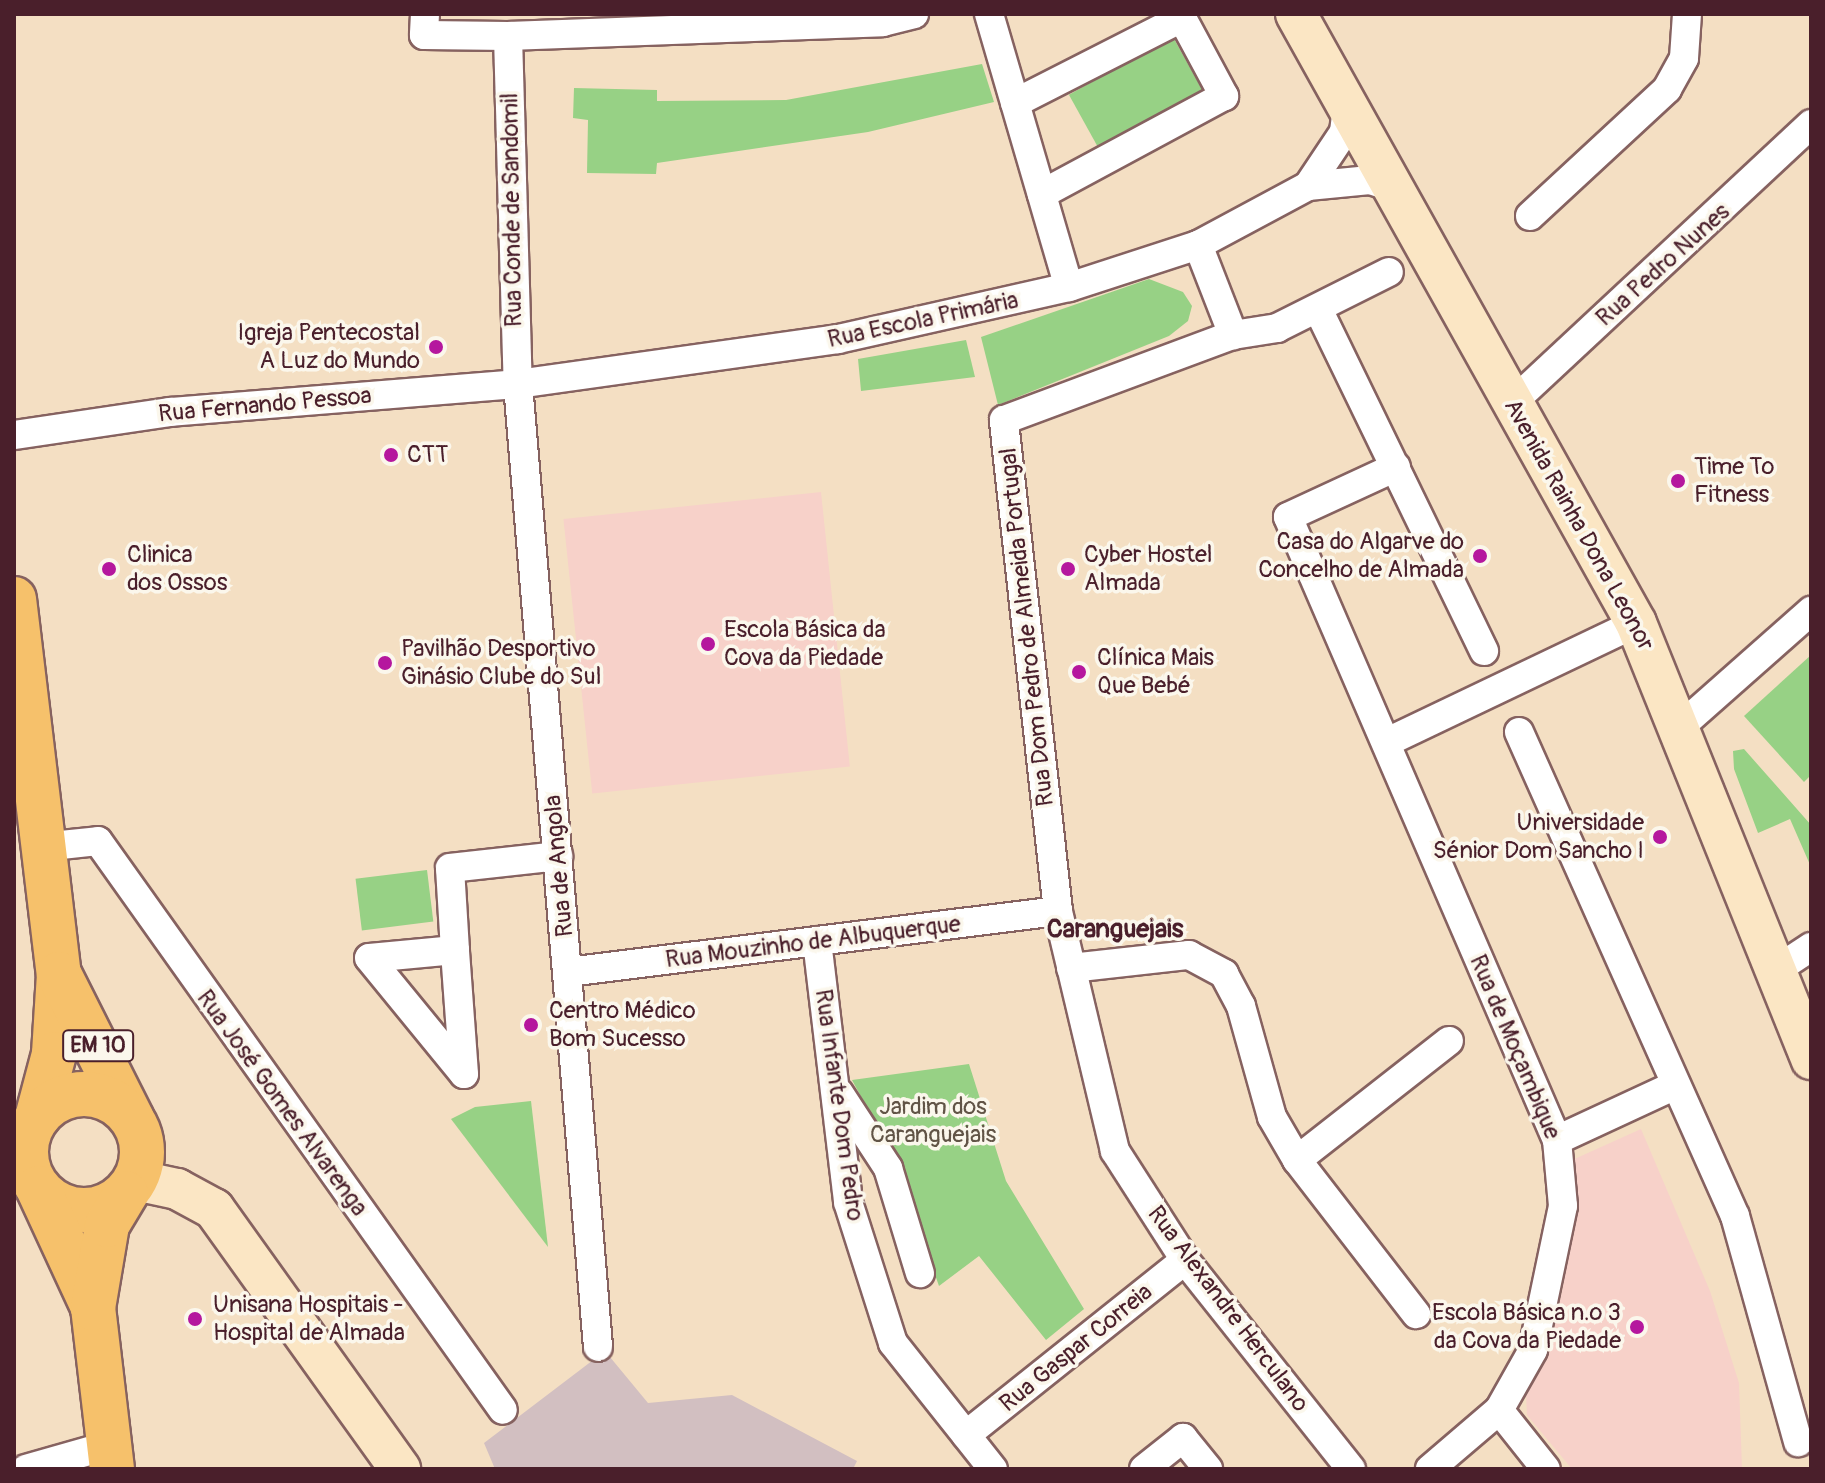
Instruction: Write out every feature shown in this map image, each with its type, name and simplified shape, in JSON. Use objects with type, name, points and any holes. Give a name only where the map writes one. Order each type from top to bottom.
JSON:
[{"type":"main road","name":"Avenida Rainha Dona Leonor","points":[[1296,14],[1398,189],[1512,403],[1636,623],[1681,726],[1811,1059]]},
{"type":"main road","name":"EM 10","points":[[14,599],[59,974],[54,1054],[26,1147],[27,1185],[93,1308]]},
{"type":"main road","name":"EM 10","points":[[59,974],[132,1119],[142,1149],[130,1187],[107,1225],[93,1308],[111,1457]]},
{"type":"main road","name":"EM 10","points":[[37,1118],[77,1094],[108,1099],[132,1119]]},
{"type":"main road","points":[[27,1185],[58,1204],[84,1210],[130,1187],[177,1189],[214,1209],[400,1469]]},
{"type":"street","points":[[424,24],[508,36],[868,23],[914,14]]},
{"type":"street","points":[[989,14],[1069,287]]},
{"type":"street","points":[[1530,216],[1667,89],[1684,58],[1687,14]]},
{"type":"street","points":[[1015,103],[1182,18],[1224,96],[1042,194]]},
{"type":"street","name":"Rua Conde de Sandomil","points":[[508,36],[518,384]]},
{"type":"street","name":"Rua Escola Primária","points":[[1308,186],[1344,132],[1348,100]]},
{"type":"street","name":"Rua Pedro Nunes","points":[[1512,403],[1811,124]]},
{"type":"street","name":"Rua Escola Primária","points":[[518,384],[838,339],[1069,287],[1198,245],[1308,186],[1370,180],[1398,189]]},
{"type":"street","points":[[1198,245],[1233,335]]},
{"type":"street","name":"Rua Dom Pedro de Almeida Portugal","points":[[1058,911],[1004,420],[1233,335],[1319,311],[1389,272]]},
{"type":"street","points":[[1319,311],[1484,651]]},
{"type":"street","name":"Rua Fernando Pessoa","points":[[14,435],[170,412],[518,384]]},
{"type":"street","name":"Rua de Angola","points":[[518,384],[598,1347]]},
{"type":"street","name":"Rua de Moçambique","points":[[1396,467],[1288,517],[1557,1140],[1563,1206],[1551,1288],[1533,1350],[1499,1410],[1430,1469]]},
{"type":"street","points":[[1681,726],[1811,611]]},
{"type":"street","points":[[1387,742],[1636,623]]},
{"type":"street","points":[[1519,732],[1671,1087],[1735,1216],[1798,1442]]},
{"type":"street","name":"Rua José Gomes Alvarenga","points":[[44,856],[61,845],[98,841],[503,1410]]},
{"type":"street","points":[[455,950],[369,958],[464,1074],[450,868],[558,856]]},
{"type":"street","name":"Rua Mouzinho de Albuquerque","points":[[568,972],[1058,911]]},
{"type":"street","name":"Rua Alexandre Herculano","points":[[1058,911],[1115,1151],[1185,1260],[1351,1469]]},
{"type":"street","name":"Rua Infante Dom Pedro","points":[[817,941],[848,1202],[893,1343],[993,1469]]},
{"type":"street","points":[[1776,970],[1811,947]]},
{"type":"street","points":[[1071,968],[1189,955],[1224,974],[1241,1006],[1272,1117],[1297,1160],[1416,1314]]},
{"type":"street","points":[[1297,1160],[1449,1041]]},
{"type":"street","points":[[834,1086],[888,1168],[920,1273]]},
{"type":"street","points":[[1557,1140],[1671,1087]]},
{"type":"street","name":"Rua Gaspar Correia","points":[[966,1435],[1185,1260]]},
{"type":"street","points":[[1499,1410],[1546,1469]]},
{"type":"street","points":[[1149,1468],[1183,1438],[1208,1469]]},
{"type":"street","points":[[26,1469],[111,1457]]},
{"type":"shaded area","name":"Escola Básica da Cova da Piedade","points":[[821,492],[850,766],[592,794],[563,519]]},
{"type":"shaded area","name":"Escola Básica n.º 3 da Cova da Piedade","points":[[1641,1129],[1710,1291],[1739,1383],[1742,1469],[1572,1469],[1527,1415],[1526,1395],[1544,1362],[1563,1287],[1570,1161]]},
{"type":"shaded area","points":[[605,1351],[648,1403],[732,1395],[857,1461],[853,1469],[495,1469],[484,1443]]},
{"type":"green space","points":[[1173,37],[1204,93],[1100,151],[1069,95]]},
{"type":"green space","points":[[982,64],[994,102],[868,132],[657,163],[656,174],[587,173],[588,120],[573,118],[574,88],[657,90],[657,101],[786,100]]},
{"type":"green space","points":[[1149,279],[1183,292],[1192,306],[1188,321],[1169,336],[998,405],[981,337]]},
{"type":"green space","points":[[966,340],[975,377],[861,391],[858,359]]},
{"type":"green space","points":[[1811,655],[1811,775],[1804,782],[1744,716]]},
{"type":"green space","points":[[1744,749],[1811,825],[1811,867],[1790,819],[1758,833],[1734,769],[1733,751]]},
{"type":"green space","points":[[427,870],[433,922],[362,930],[356,879]]},
{"type":"green space","name":"Jardim dos Caranguejais","points":[[969,1064],[1006,1181],[1084,1309],[1046,1340],[979,1256],[939,1286],[893,1156],[852,1080]]},
{"type":"green space","points":[[531,1101],[548,1247],[451,1119],[475,1107]]},
{"type":"place","name":"Igreja Pentecostal A Luz do Mundo","points":[[436,347]]},
{"type":"place","name":"CTT","points":[[391,455]]},
{"type":"place","name":"Time To Fitness","points":[[1678,481]]},
{"type":"place","name":"Casa do Algarve do Concelho de Almada","points":[[1480,556]]},
{"type":"place","name":"Clinica dos Ossos","points":[[109,569]]},
{"type":"place","name":"Cyber Hostel Almada","points":[[1068,569]]},
{"type":"place","name":"Escola Básica da Cova da Piedade","points":[[708,644]]},
{"type":"place","name":"Pavilhão Desportivo Ginásio Clube do Sul","points":[[385,663]]},
{"type":"place","name":"Clínica Mais Que Bebé","points":[[1079,672]]},
{"type":"place","name":"Universidade Sénior Dom Sancho I","points":[[1660,837]]},
{"type":"place","name":"Centro Médico Bom Sucesso","points":[[531,1025]]},
{"type":"place","name":"Unisana Hospitais - Hospital de Almada","points":[[195,1319]]},
{"type":"place","name":"Escola Básica n.º 3 da Cova da Piedade","points":[[1637,1327]]},
{"type":"district","name":"Caranguejais","points":[[1115,930]]}]
